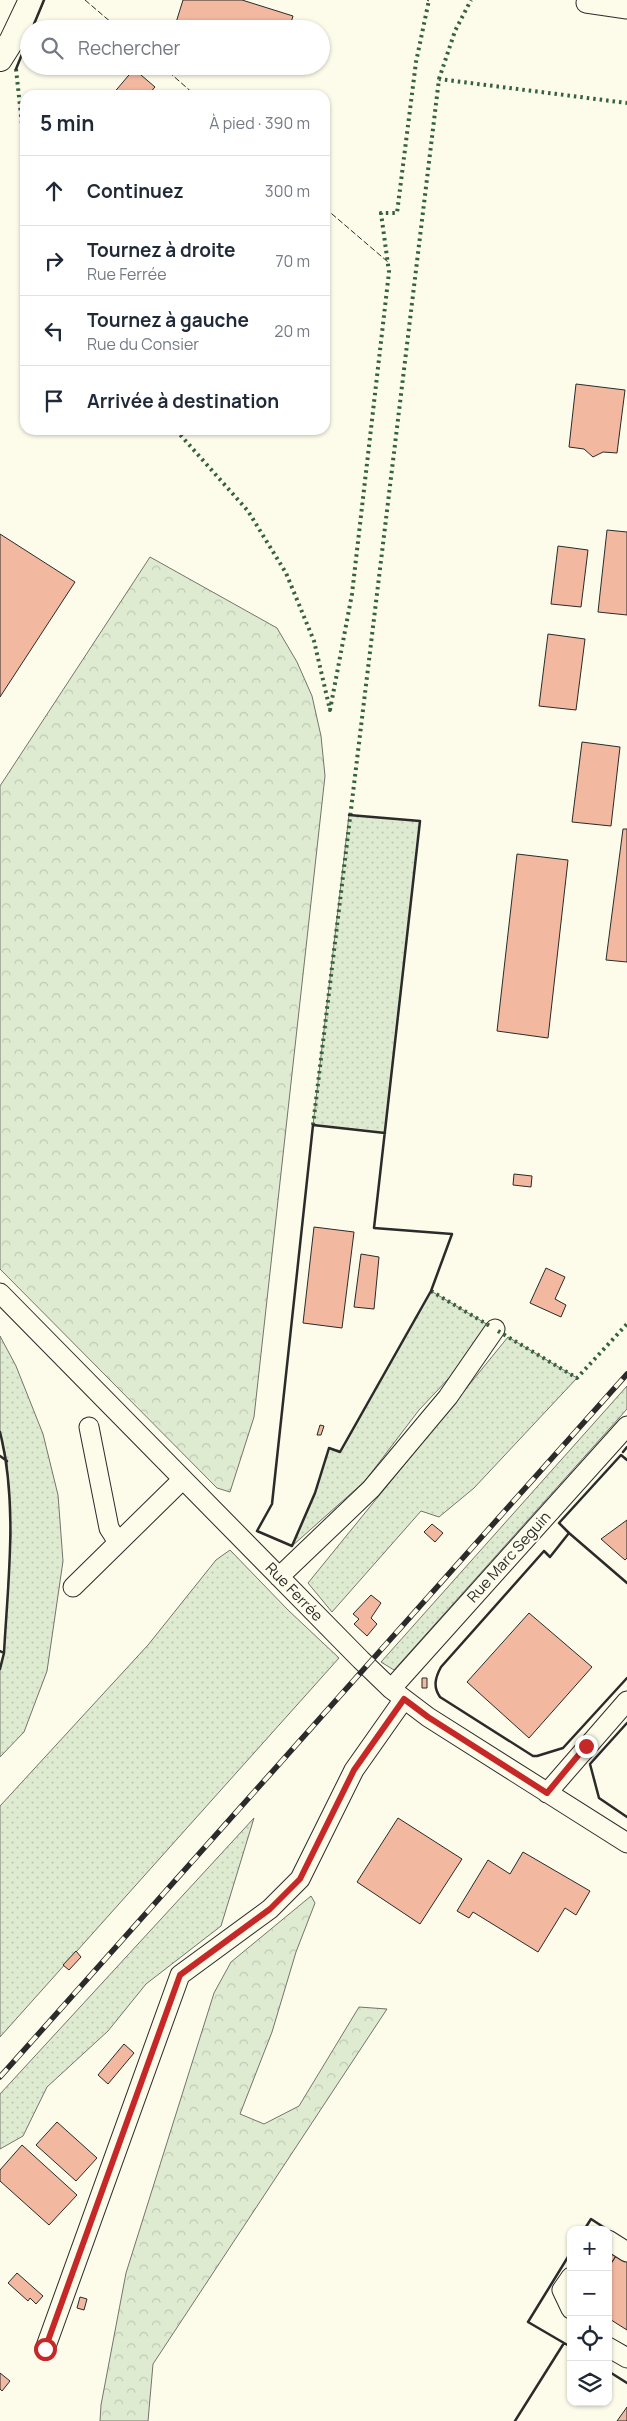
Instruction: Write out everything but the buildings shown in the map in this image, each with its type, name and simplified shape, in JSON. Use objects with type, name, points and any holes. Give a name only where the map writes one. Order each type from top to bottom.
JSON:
[{"type":"main road","points":[[0,28],[15,0]]},
{"type":"main road","points":[[22,20],[31,0]]},
{"type":"main road","points":[[0,59],[20,23]]},
{"type":"street","points":[[586,3],[627,9]]},
{"type":"street","name":"Rue Ferrée","points":[[0,1293],[279,1577],[398,1694],[428,1717],[627,1843]]},
{"type":"street","points":[[279,1577],[371,1489],[448,1397],[495,1329]]},
{"type":"street","name":"Rue Marc Seguin","points":[[45,2349],[180,1975],[270,1909],[300,1879],[354,1770],[398,1694],[627,1426]]},
{"type":"street","points":[[89,1427],[108,1528],[118,1542]]},
{"type":"street","points":[[73,1588],[183,1478]]},
{"type":"street","points":[[547,1793],[627,1701]]},
{"type":"street","points":[[612,2243],[627,2252]]},
{"type":"street","points":[[567,2283],[562,2290],[567,2301]]},
{"type":"street","points":[[612,2349],[627,2358]]},
{"type":"green space","points":[[150,557],[277,628],[297,662],[312,696],[321,736],[325,776],[254,1417],[230,1492],[217,1488],[0,1269],[0,786]]},
{"type":"green space","points":[[349,815],[420,821],[385,1133],[313,1125]]},
{"type":"green space","points":[[431,1291],[495,1329],[419,1410],[365,1481],[292,1546],[315,1493],[329,1448],[341,1451]]},
{"type":"green space","points":[[0,1336],[16,1366],[43,1434],[58,1495],[63,1561],[47,1671],[24,1732],[0,1757],[0,1669],[4,1653],[11,1535],[7,1461],[0,1432]]},
{"type":"green space","points":[[508,1337],[577,1378],[474,1488],[439,1517],[421,1511],[332,1612],[308,1583]]},
{"type":"green space","points":[[627,1386],[627,1409],[394,1670],[381,1662]]},
{"type":"green space","points":[[230,1550],[288,1610],[339,1658],[0,2037],[0,1806],[148,1645],[216,1560]]},
{"type":"green space","points":[[254,1818],[221,1926],[146,1984],[108,2031],[47,2087],[23,2136],[0,2149],[0,2094]]},
{"type":"green space","points":[[311,1896],[315,1903],[296,1952],[272,2032],[240,2114],[264,2124],[299,2106],[359,2007],[387,2009],[153,2364],[148,2421],[100,2421],[101,2405],[126,2273],[214,1993],[231,1962]]},
{"type":"railway","points":[[0,2077],[627,1374]]},
{"type":"hedge","points":[[180,435],[248,511],[286,573],[314,641],[330,710],[352,594],[389,272],[381,213],[397,213],[416,62],[429,0]]},
{"type":"hedge","points":[[439,79],[455,31],[471,0]]},
{"type":"hedge","points":[[16,69],[20,106]]},
{"type":"hedge","points":[[313,1125],[439,79],[627,103]]},
{"type":"hedge","points":[[431,1291],[490,1326]]},
{"type":"hedge","points":[[498,1331],[577,1378],[627,1324]]},
{"type":"fence","points":[[85,0],[108,20]]},
{"type":"fence","points":[[172,75],[189,90]]},
{"type":"fence","points":[[330,212],[388,262]]},
{"type":"wall","points":[[36,20],[44,0]]},
{"type":"wall","points":[[16,69],[20,59]]},
{"type":"wall","points":[[349,815],[420,821],[374,1228],[452,1234],[431,1291],[340,1452],[329,1448],[315,1493],[292,1546],[257,1531],[272,1504],[313,1125],[385,1133]]},
{"type":"wall","points":[[0,1432],[6,1459],[10,1514],[4,1653]]},
{"type":"wall","points":[[623,1452],[627,1447]]},
{"type":"wall","points":[[569,1533],[559,1523],[621,1455],[627,1460]]},
{"type":"wall","points":[[0,1456],[7,1461]]},
{"type":"wall","points":[[627,1583],[569,1533],[550,1557],[544,1551],[441,1667],[437,1675],[436,1686],[440,1697],[533,1756],[537,1756],[563,1748],[627,1678]]},
{"type":"wall","points":[[0,1651],[4,1653],[0,1669]]},
{"type":"wall","points":[[627,1723],[590,1764],[599,1798],[627,1817]]},
{"type":"wall","points":[[587,2226],[591,2219],[602,2226]]},
{"type":"wall","points":[[564,2343],[528,2322],[567,2259]]},
{"type":"wall","points":[[515,2421],[564,2343],[567,2345]]},
{"type":"wall","points":[[612,2374],[627,2383]]},
{"type":"route","points":[[45,2349],[180,1975],[270,1909],[300,1879],[354,1770],[404,1699],[428,1717],[547,1793],[554,1782],[586,1746]]}]
